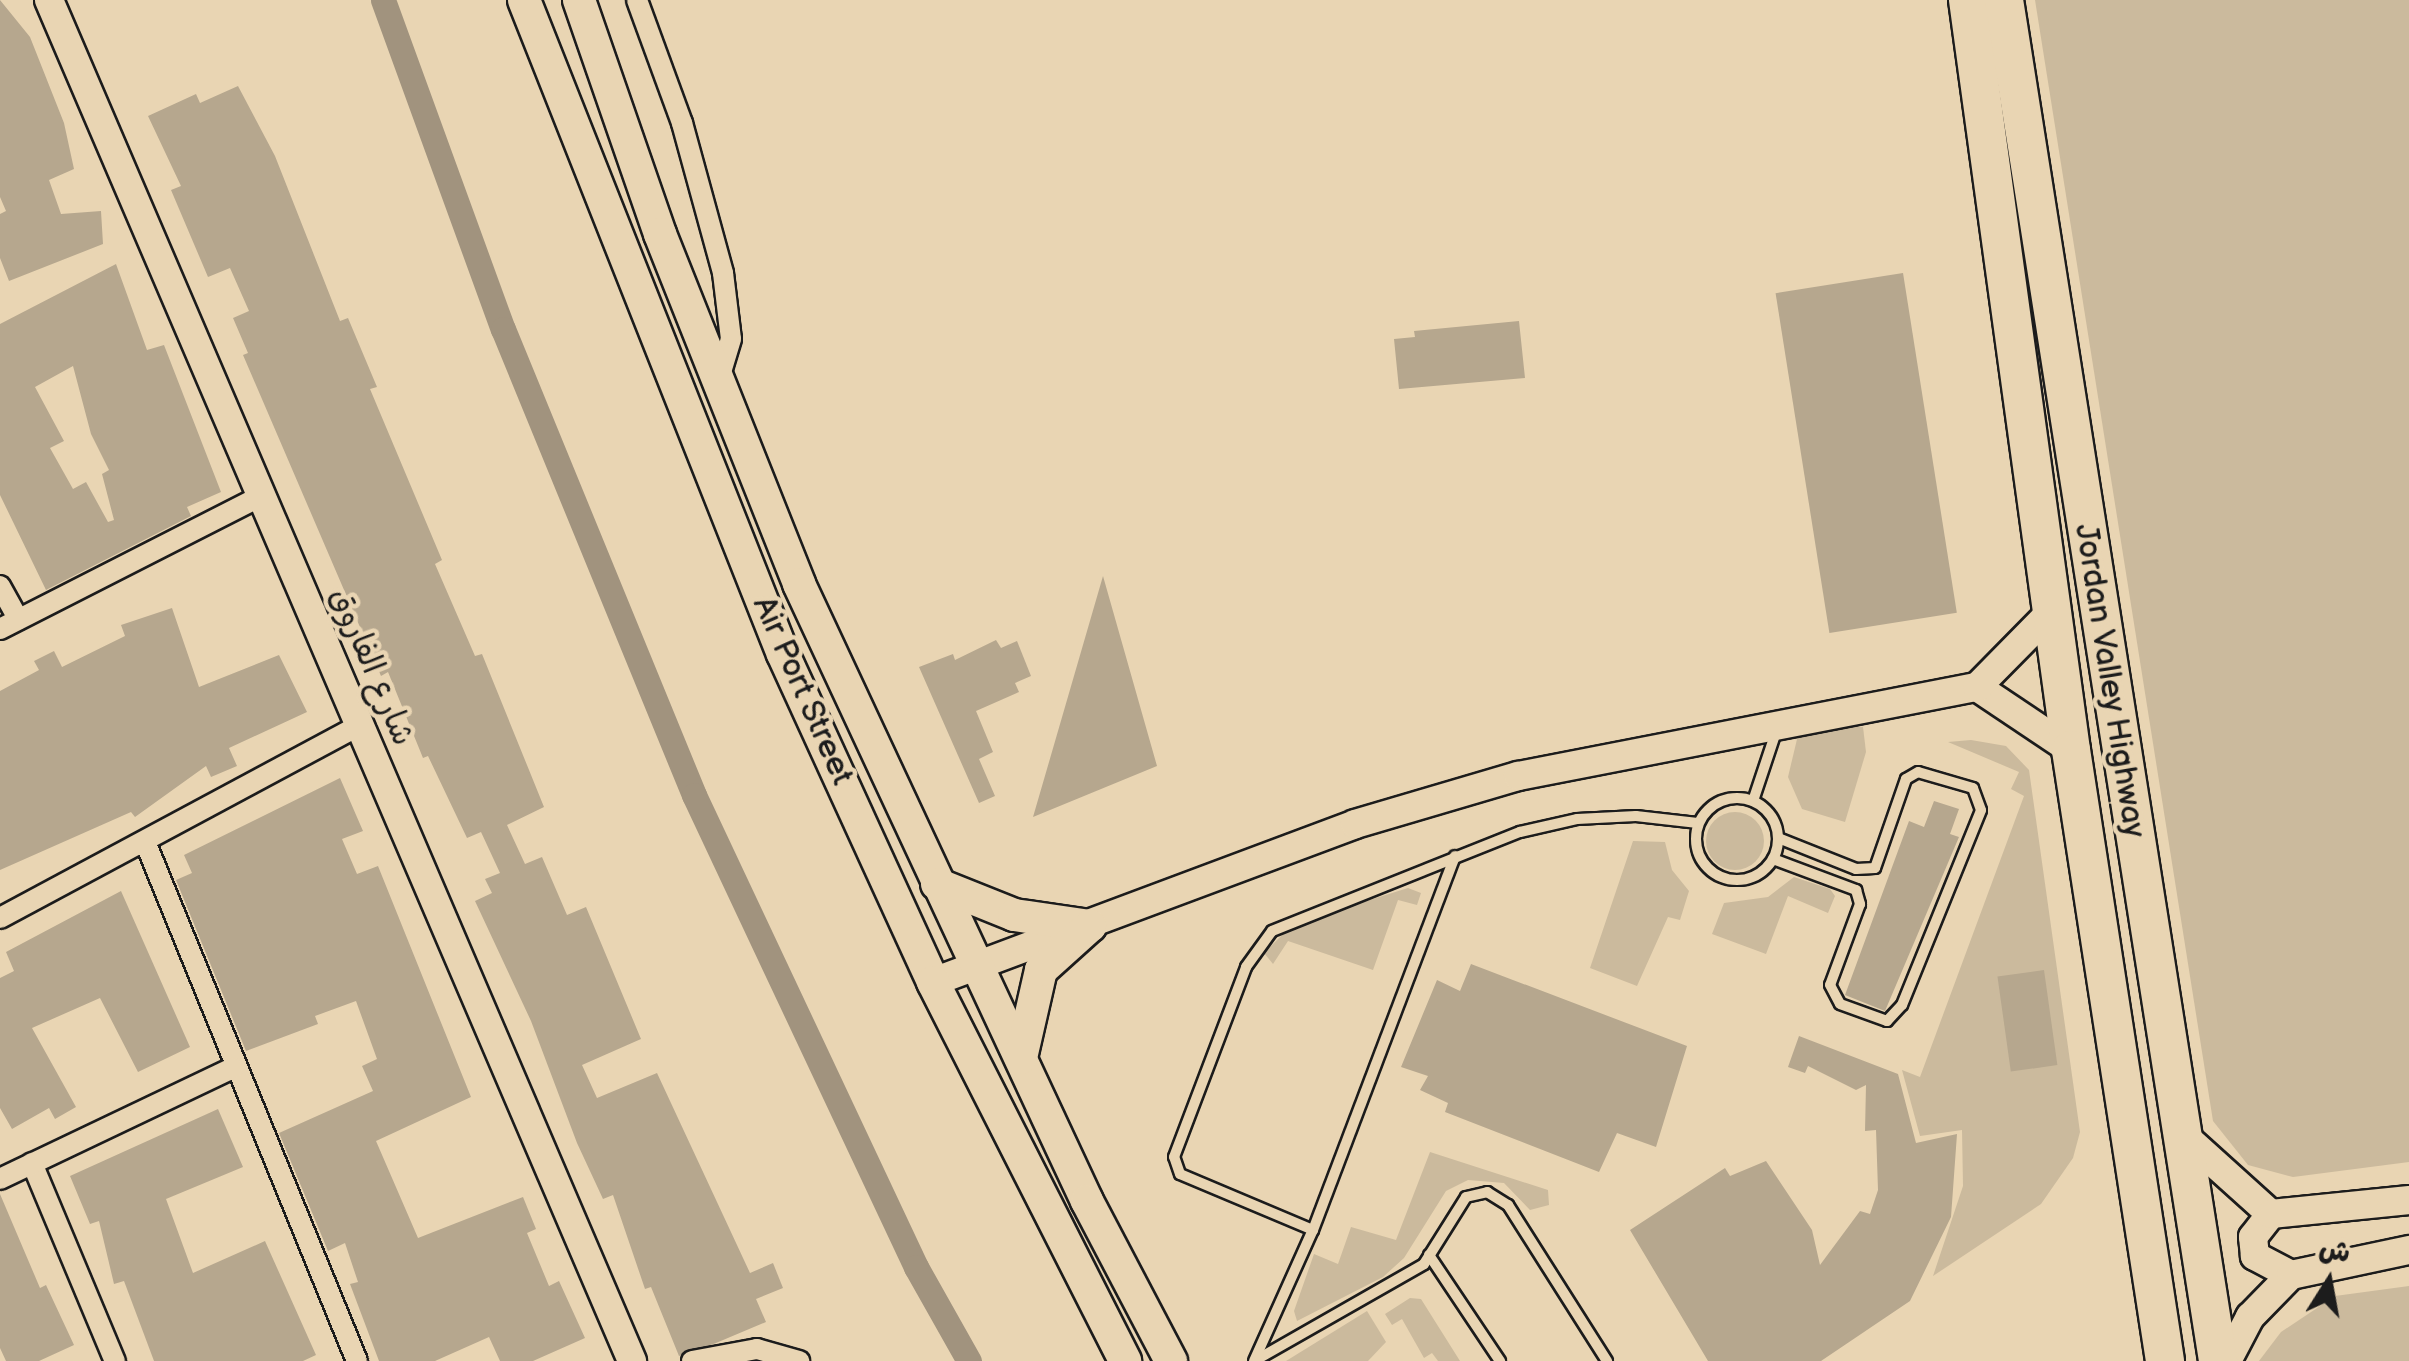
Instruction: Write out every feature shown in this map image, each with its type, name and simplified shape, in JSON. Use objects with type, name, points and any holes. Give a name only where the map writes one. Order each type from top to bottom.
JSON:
[{"type":"highway","name":"Jordan Valley Highway","points":[[1968,0],[2071,750],[2165,1361]]},
{"type":"highway","name":"Jordan Valley Highway","points":[[2004,0],[2218,1361]]},
{"type":"highway","points":[[2152,1273],[2204,1264]]},
{"type":"main road","name":"شارع الفاروق","points":[[49,0],[632,1361]]},
{"type":"main road","name":"Air Port Street","points":[[524,0],[783,654],[933,982],[1125,1361]]},
{"type":"main road","name":"Air Port Street","points":[[579,0],[718,384],[852,706],[978,960],[1020,1058],[1175,1360]]},
{"type":"main road","points":[[933,982],[978,960],[1090,926],[1355,824],[1518,776],[1978,687],[2054,609]]},
{"type":"main road","points":[[1978,687],[2071,750]]},
{"type":"main road","points":[[937,884],[1014,915],[1090,926]]},
{"type":"main road","points":[[1020,1058],[1041,970],[1090,926]]},
{"type":"main road","points":[[2182,1134],[2272,1214]]},
{"type":"main road","points":[[2291,1276],[2255,1256],[2253,1236],[2272,1214],[2409,1200]]},
{"type":"main road","points":[[2228,1361],[2250,1317],[2291,1276],[2409,1250]]},
{"type":"street","points":[[638,0],[682,122],[723,272],[731,339],[718,384]]},
{"type":"street","points":[[0,586],[9,624],[261,496]]},
{"type":"street","points":[[0,918],[146,844],[358,726]]},
{"type":"street","points":[[146,844],[233,1068],[357,1361]]},
{"type":"street","points":[[0,1179],[233,1068]]},
{"type":"street","points":[[32,1162],[114,1361]]},
{"type":"street","points":[[692,1361],[757,1350],[800,1361]]},
{"type":"lane","points":[[1753,800],[1778,726]]},
{"type":"lane","points":[[1773,858],[1856,890],[1860,904],[1832,991],[1840,1004],[1886,1021],[1902,1005],[1982,810],[1973,788],[1918,772],[1906,779],[1875,868],[1856,870],[1778,838]]},
{"type":"lane","points":[[1726,798],[1753,800],[1773,819],[1778,838],[1773,858],[1753,877],[1714,873],[1697,852],[1698,823],[1726,798]]},
{"type":"lane","points":[[1313,1230],[1180,1174],[1174,1157],[1246,968],[1272,931],[1455,856],[1577,819],[1636,816],[1698,823]]},
{"type":"lane","points":[[1254,1361],[1313,1230],[1455,856]]},
{"type":"lane","points":[[1254,1361],[1429,1256],[1466,1197],[1487,1192],[1508,1205],[1607,1361]]},
{"type":"lane","points":[[1429,1256],[1500,1361]]},
{"type":"shaded area","points":[[2035,0],[2409,0],[2409,1162],[2293,1177],[2248,1165],[2213,1121]]},
{"type":"shaded area","points":[[1823,727],[1863,727],[1866,752],[1845,822],[1802,809],[1788,777],[1798,735]]},
{"type":"shaded area","points":[[1971,740],[2006,746],[2029,770],[2080,1132],[2073,1158],[2041,1204],[1933,1276],[1963,1186],[1962,1130],[1920,1136],[1902,1070],[1920,1077],[2024,796],[2011,789],[2019,772],[1948,742]]},
{"type":"shaded area","points":[[1735,812],[1756,820],[1764,841],[1756,862],[1735,870],[1714,862],[1706,841],[1714,820]]},
{"type":"shaded area","points":[[1633,841],[1665,842],[1672,870],[1689,891],[1680,920],[1668,917],[1637,986],[1590,968]]},
{"type":"shaded area","points":[[1794,877],[1830,889],[1835,896],[1828,913],[1788,896],[1766,954],[1712,934],[1724,903],[1768,897]]},
{"type":"shaded area","points":[[1408,888],[1421,893],[1417,905],[1398,900],[1373,970],[1288,941],[1273,964],[1264,953],[1293,924]]},
{"type":"shaded area","points":[[1430,1152],[1548,1190],[1549,1205],[1530,1210],[1504,1183],[1468,1180],[1446,1191],[1404,1258],[1383,1277],[1297,1321],[1294,1311],[1314,1254],[1338,1264],[1351,1227],[1396,1240]]},
{"type":"shaded area","points":[[2409,1286],[2409,1361],[2259,1361],[2281,1332],[2335,1296]]},
{"type":"shaded area","points":[[1410,1298],[1421,1299],[1460,1361],[1438,1361],[1432,1353],[1424,1358],[1402,1319],[1392,1325],[1385,1314]]},
{"type":"shaded area","points":[[1367,1311],[1386,1342],[1368,1361],[1286,1361]]},
{"type":"building","points":[[0,0],[30,37],[64,123],[74,169],[49,180],[61,214],[101,211],[103,244],[9,281],[0,258],[0,214],[6,211],[0,197]]},
{"type":"building","points":[[238,86],[275,156],[340,321],[348,318],[377,387],[370,389],[442,560],[435,564],[475,656],[482,654],[544,807],[507,825],[525,864],[542,857],[567,915],[586,907],[641,1039],[582,1065],[597,1098],[657,1073],[750,1273],[773,1263],[783,1288],[756,1299],[766,1322],[716,1343],[679,1356],[651,1287],[645,1289],[613,1195],[603,1199],[577,1143],[531,1021],[475,901],[492,893],[485,879],[500,873],[481,832],[467,838],[428,756],[423,758],[388,672],[381,676],[243,355],[248,353],[233,318],[249,311],[230,268],[208,277],[171,190],[181,186],[148,116],[196,94],[200,103]]},
{"type":"building","points":[[116,264],[147,350],[164,345],[221,492],[187,507],[191,516],[46,590],[0,495],[0,324]],"holes":[[[73,366],[91,434],[109,470],[102,474],[114,520],[108,522],[86,482],[73,489],[50,448],[64,441],[35,387]]]},
{"type":"building","points":[[1903,273],[1957,613],[1829,633],[1776,293]]},
{"type":"building","points":[[1519,321],[1525,378],[1399,389],[1394,339],[1415,337],[1414,331]]},
{"type":"building","points":[[1103,576],[1157,766],[1033,817],[1049,762]]},
{"type":"building","points":[[172,608],[199,687],[279,655],[307,712],[229,748],[237,766],[211,777],[206,766],[135,817],[131,812],[0,870],[0,691],[39,670],[34,661],[54,651],[62,667],[125,636],[121,625]]},
{"type":"building","points":[[996,640],[1001,648],[1017,641],[1031,676],[1015,683],[1019,692],[976,711],[993,752],[979,759],[995,796],[979,803],[919,667],[953,654],[955,660]]},
{"type":"building","points":[[340,778],[363,831],[342,839],[357,874],[378,866],[471,1097],[376,1141],[418,1238],[523,1197],[536,1229],[527,1233],[549,1286],[559,1281],[585,1338],[533,1361],[500,1361],[489,1337],[435,1361],[379,1361],[350,1284],[358,1282],[345,1243],[328,1251],[279,1133],[373,1091],[362,1066],[377,1059],[356,1001],[315,1016],[318,1024],[246,1051],[176,880],[192,873],[184,855]]},
{"type":"building","points":[[1934,801],[1959,809],[1950,834],[1959,837],[1885,1011],[1845,995],[1909,821],[1924,827]]},
{"type":"building","points":[[121,891],[190,1047],[138,1072],[100,998],[32,1028],[76,1107],[55,1119],[49,1108],[12,1129],[0,1108],[0,978],[14,971],[6,952]]},
{"type":"building","points":[[1471,964],[1687,1046],[1656,1147],[1617,1133],[1599,1172],[1445,1112],[1448,1103],[1420,1090],[1428,1076],[1401,1067],[1437,980],[1460,991]]},
{"type":"building","points":[[2044,970],[2057,1065],[2011,1072],[1997,977]]},
{"type":"building","points":[[1799,1036],[1898,1074],[1916,1143],[1957,1134],[1951,1217],[1910,1301],[1821,1361],[1708,1361],[1630,1230],[1725,1168],[1730,1176],[1766,1161],[1812,1230],[1820,1265],[1860,1211],[1870,1214],[1878,1190],[1876,1130],[1865,1131],[1866,1085],[1856,1090],[1808,1066],[1805,1073],[1788,1067]]},
{"type":"building","points":[[218,1109],[243,1167],[166,1199],[193,1273],[265,1241],[316,1355],[303,1361],[154,1361],[124,1281],[114,1284],[99,1221],[90,1224],[70,1176]]},
{"type":"building","points":[[0,1194],[40,1288],[46,1285],[74,1345],[39,1361],[6,1361],[0,1348]]},
{"type":"waterway","points":[[383,0],[503,329],[694,795],[916,1267],[969,1361]]}]
